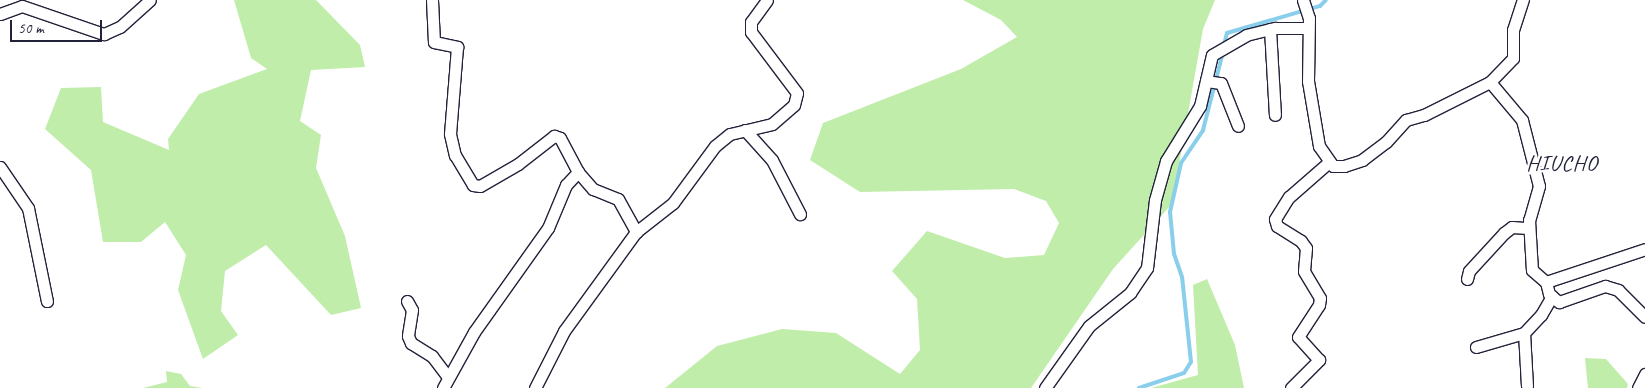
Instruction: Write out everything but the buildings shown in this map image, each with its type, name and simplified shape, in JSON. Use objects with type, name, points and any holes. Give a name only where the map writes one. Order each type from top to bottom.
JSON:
[{"type":"street","points":[[0,14],[22,6],[104,34],[120,27],[150,0]]},
{"type":"street","points":[[432,0],[434,42],[457,47],[450,134],[455,155],[473,185],[480,186],[518,164],[554,136],[560,138],[578,172],[593,189],[618,199],[636,232]]},
{"type":"street","points":[[535,388],[564,331],[636,232],[673,203],[715,146],[730,134],[772,124],[789,112],[797,94],[751,32],[751,22],[767,0]]},
{"type":"street","points":[[1303,1],[1309,23],[1308,81],[1315,130],[1319,146],[1329,162],[1344,166],[1362,160],[1386,142],[1406,120],[1424,115],[1490,82],[1513,58],[1513,30],[1523,0]]},
{"type":"street","points":[[1045,388],[1089,326],[1130,293],[1147,268],[1155,200],[1166,161],[1200,106],[1216,53],[1246,35],[1309,23]]},
{"type":"street","points":[[1270,29],[1275,114]]},
{"type":"street","points":[[1207,81],[1221,83],[1238,126]]},
{"type":"street","points":[[1490,82],[1522,120],[1539,186],[1528,228],[1532,270],[1546,282],[1552,296],[1559,302],[1606,286],[1618,290],[1645,317]]},
{"type":"street","points":[[745,130],[772,160],[800,214]]},
{"type":"street","points":[[1291,388],[1319,360],[1298,337],[1320,298],[1304,271],[1306,248],[1301,241],[1277,226],[1276,219],[1289,197],[1329,162]]},
{"type":"street","points":[[0,167],[28,208],[47,301]]},
{"type":"street","points":[[443,388],[474,332],[548,228],[566,185],[578,172]]},
{"type":"street","points":[[1467,279],[1469,271],[1504,233],[1512,227],[1528,228]]},
{"type":"street","points":[[1546,282],[1645,249]]},
{"type":"street","points":[[1476,347],[1524,334],[1541,315],[1552,296]]},
{"type":"street","points":[[407,302],[412,310],[408,336],[411,343],[432,356],[448,377]]},
{"type":"street","points":[[1524,334],[1526,386]]},
{"type":"street","points":[[1638,388],[1645,374]]},
{"type":"green space","points":[[234,0],[316,0],[360,45],[365,67],[311,70],[300,121],[321,135],[316,168],[345,236],[361,308],[331,315],[266,245],[225,271],[221,311],[238,335],[203,359],[178,290],[186,255],[165,222],[141,242],[103,242],[91,170],[45,129],[61,88],[101,87],[103,122],[169,150],[168,139],[199,94],[267,69],[251,58]]},
{"type":"green space","points":[[963,0],[1215,0],[1203,29],[1172,204],[1113,269],[1031,388],[665,388],[717,346],[782,329],[836,333],[900,374],[920,350],[917,299],[892,271],[927,231],[1005,258],[1044,255],[1059,223],[1046,201],[1014,189],[860,192],[810,160],[823,123],[961,69],[1017,37],[1001,20]]},
{"type":"green space","points":[[1207,279],[1235,345],[1244,388],[1151,388],[1198,375],[1193,285]]},
{"type":"green space","points":[[1585,358],[1606,359],[1628,384],[1627,388],[1588,388]]},
{"type":"green space","points":[[166,371],[181,374],[190,386],[203,388],[143,388],[167,382]]},
{"type":"waterway","points":[[1224,45],[1227,33],[1320,6],[1326,0]]},
{"type":"waterway","points":[[1139,388],[1184,373],[1191,362],[1182,277],[1174,254],[1170,212],[1181,163],[1203,130],[1223,52]]},
{"type":"district","name":"HIUCHO","points":[[1562,164]]}]
